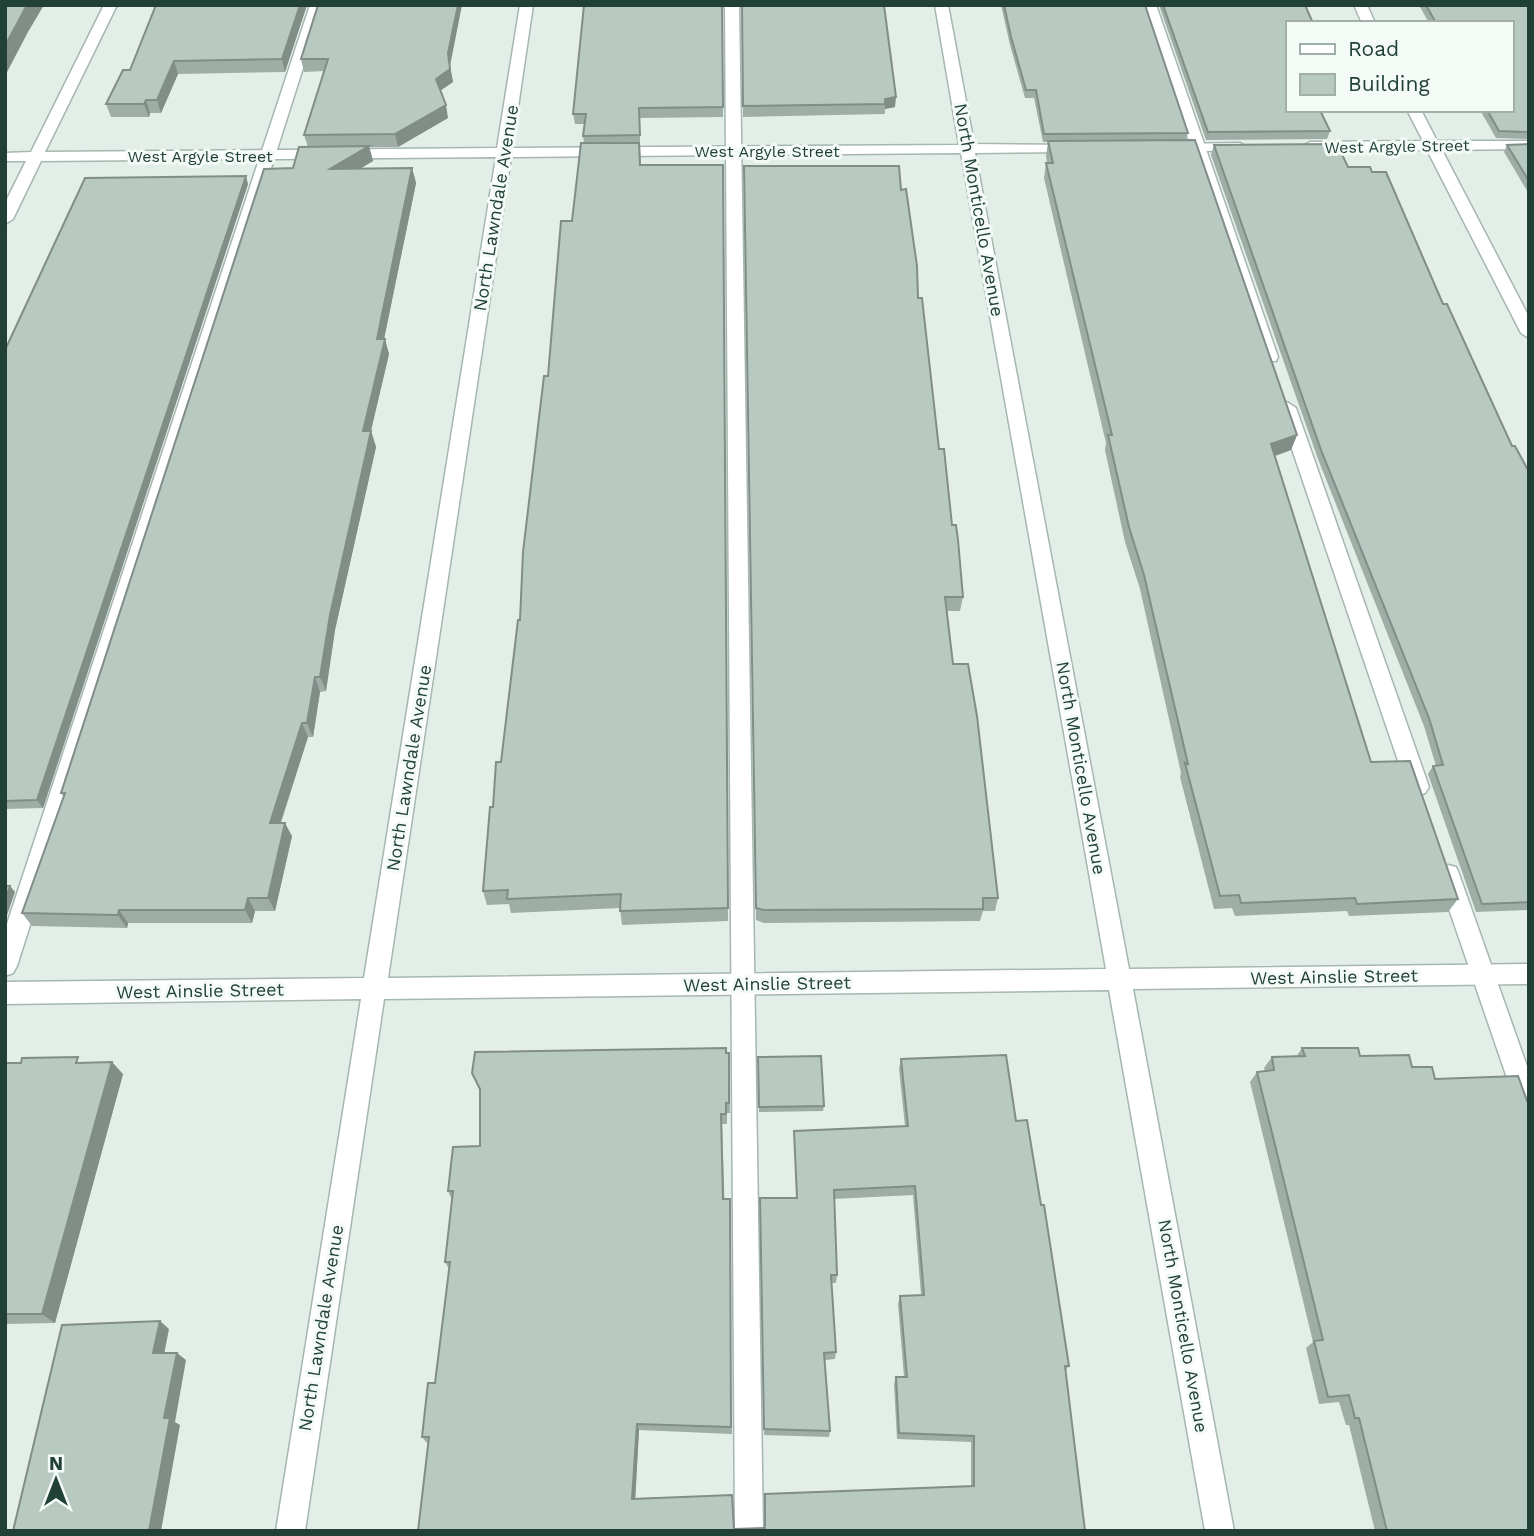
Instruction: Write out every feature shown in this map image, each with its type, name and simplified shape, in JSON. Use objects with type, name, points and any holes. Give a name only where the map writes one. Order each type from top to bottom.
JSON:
[{"type":"street","points":[[5,219],[111,5]]},
{"type":"street","points":[[5,966],[317,5]]},
{"type":"street","name":"North Lawndale Avenue","points":[[290,1531],[527,5]]},
{"type":"street","points":[[732,5],[749,1531]]},
{"type":"street","name":"North Monticello Avenue","points":[[941,5],[1220,1531]]},
{"type":"street","points":[[1149,5],[1423,799]]},
{"type":"street","points":[[1360,5],[1368,21]]},
{"type":"street","points":[[1415,112],[1529,334]]},
{"type":"street","name":"West Argyle Street","points":[[1290,147],[1529,145]]},
{"type":"street","points":[[1157,148],[1250,147]]},
{"type":"street","name":"West Argyle Street","points":[[5,158],[1089,148]]},
{"type":"street","points":[[1441,852],[1529,1107]]},
{"type":"street","name":"West Ainslie Street","points":[[5,993],[1529,974]]},
{"type":"building","points":[[5,5],[27,5],[5,46]]},
{"type":"building","points":[[156,5],[300,5],[282,59],[174,61],[157,100],[146,100],[144,104],[106,104],[123,70],[130,70]]},
{"type":"building","points":[[318,5],[458,5],[448,53],[450,69],[436,79],[446,105],[395,134],[304,135],[328,59],[301,59]]},
{"type":"building","points":[[584,5],[722,5],[723,107],[639,108],[640,135],[583,136],[586,114],[573,114]]},
{"type":"building","points":[[742,5],[884,5],[896,97],[885,99],[885,104],[743,106]]},
{"type":"building","points":[[1004,5],[1145,5],[1188,133],[1044,134],[1036,90],[1026,90]]},
{"type":"building","points":[[1163,5],[1305,5],[1312,21],[1286,21],[1286,112],[1321,112],[1330,131],[1208,132]]},
{"type":"building","points":[[1426,5],[1529,5],[1529,132],[1499,131],[1488,112],[1513,112],[1513,21],[1435,21]]},
{"type":"building","points":[[1195,140],[1297,435],[1271,444],[1371,762],[1410,761],[1458,899],[1357,904],[1355,898],[1241,903],[1239,895],[1220,896],[1185,763],[1188,764],[1144,575],[1129,527],[1108,435],[1112,435],[1046,163],[1053,163],[1048,141]]},
{"type":"building","points":[[581,143],[639,143],[640,165],[723,165],[728,908],[620,911],[621,894],[507,899],[508,890],[483,891],[496,762],[501,762],[520,620],[523,552],[544,376],[548,376],[561,221],[572,221]]},
{"type":"building","points":[[1337,144],[1348,167],[1370,167],[1372,172],[1386,172],[1443,304],[1447,304],[1512,446],[1515,446],[1529,472],[1529,902],[1482,904],[1433,766],[1443,765],[1429,718],[1321,450],[1214,145]]},
{"type":"building","points":[[1529,144],[1529,181],[1507,145]]},
{"type":"building","points":[[369,146],[330,169],[412,168],[377,339],[385,339],[363,431],[371,431],[330,615],[320,677],[315,677],[307,723],[302,723],[270,823],[285,823],[268,898],[248,898],[245,910],[119,910],[118,915],[22,913],[65,793],[61,793],[264,169],[293,168],[299,147]]},
{"type":"building","points":[[744,166],[899,166],[901,190],[906,189],[917,266],[918,298],[922,298],[939,449],[944,449],[952,525],[956,525],[958,540],[963,597],[945,597],[953,664],[968,664],[977,716],[998,898],[983,898],[983,909],[756,908]]},
{"type":"building","points":[[246,176],[37,800],[5,801],[5,350],[85,178]]},
{"type":"building","points":[[5,886],[10,886],[5,899]]},
{"type":"building","points":[[726,1048],[726,1053],[729,1053],[729,1103],[726,1103],[726,1114],[721,1114],[723,1199],[730,1199],[731,1427],[637,1424],[632,1499],[732,1495],[734,1529],[765,1528],[765,1494],[974,1486],[974,1436],[899,1433],[896,1377],[907,1377],[900,1296],[924,1295],[915,1186],[834,1190],[837,1275],[831,1275],[836,1352],[824,1353],[830,1431],[764,1429],[760,1198],[797,1198],[794,1131],[908,1126],[901,1059],[1006,1055],[1016,1121],[1027,1120],[1041,1205],[1044,1205],[1069,1366],[1065,1366],[1085,1531],[418,1531],[429,1437],[422,1437],[428,1383],[435,1383],[450,1262],[445,1262],[453,1191],[448,1191],[453,1147],[480,1146],[480,1089],[472,1073],[475,1052]]},
{"type":"building","points":[[1302,1048],[1358,1048],[1360,1056],[1409,1055],[1412,1067],[1432,1067],[1435,1079],[1518,1076],[1529,1106],[1529,1531],[1387,1531],[1359,1418],[1355,1418],[1349,1395],[1328,1397],[1314,1341],[1323,1340],[1257,1072],[1274,1070],[1272,1057],[1305,1056]]},
{"type":"building","points":[[821,1056],[824,1106],[759,1107],[758,1057]]},
{"type":"building","points":[[78,1057],[76,1063],[112,1062],[42,1314],[5,1314],[5,1063],[21,1063],[22,1058]]},
{"type":"building","points":[[160,1321],[153,1353],[177,1353],[164,1418],[170,1418],[149,1531],[13,1531],[62,1325]]}]
